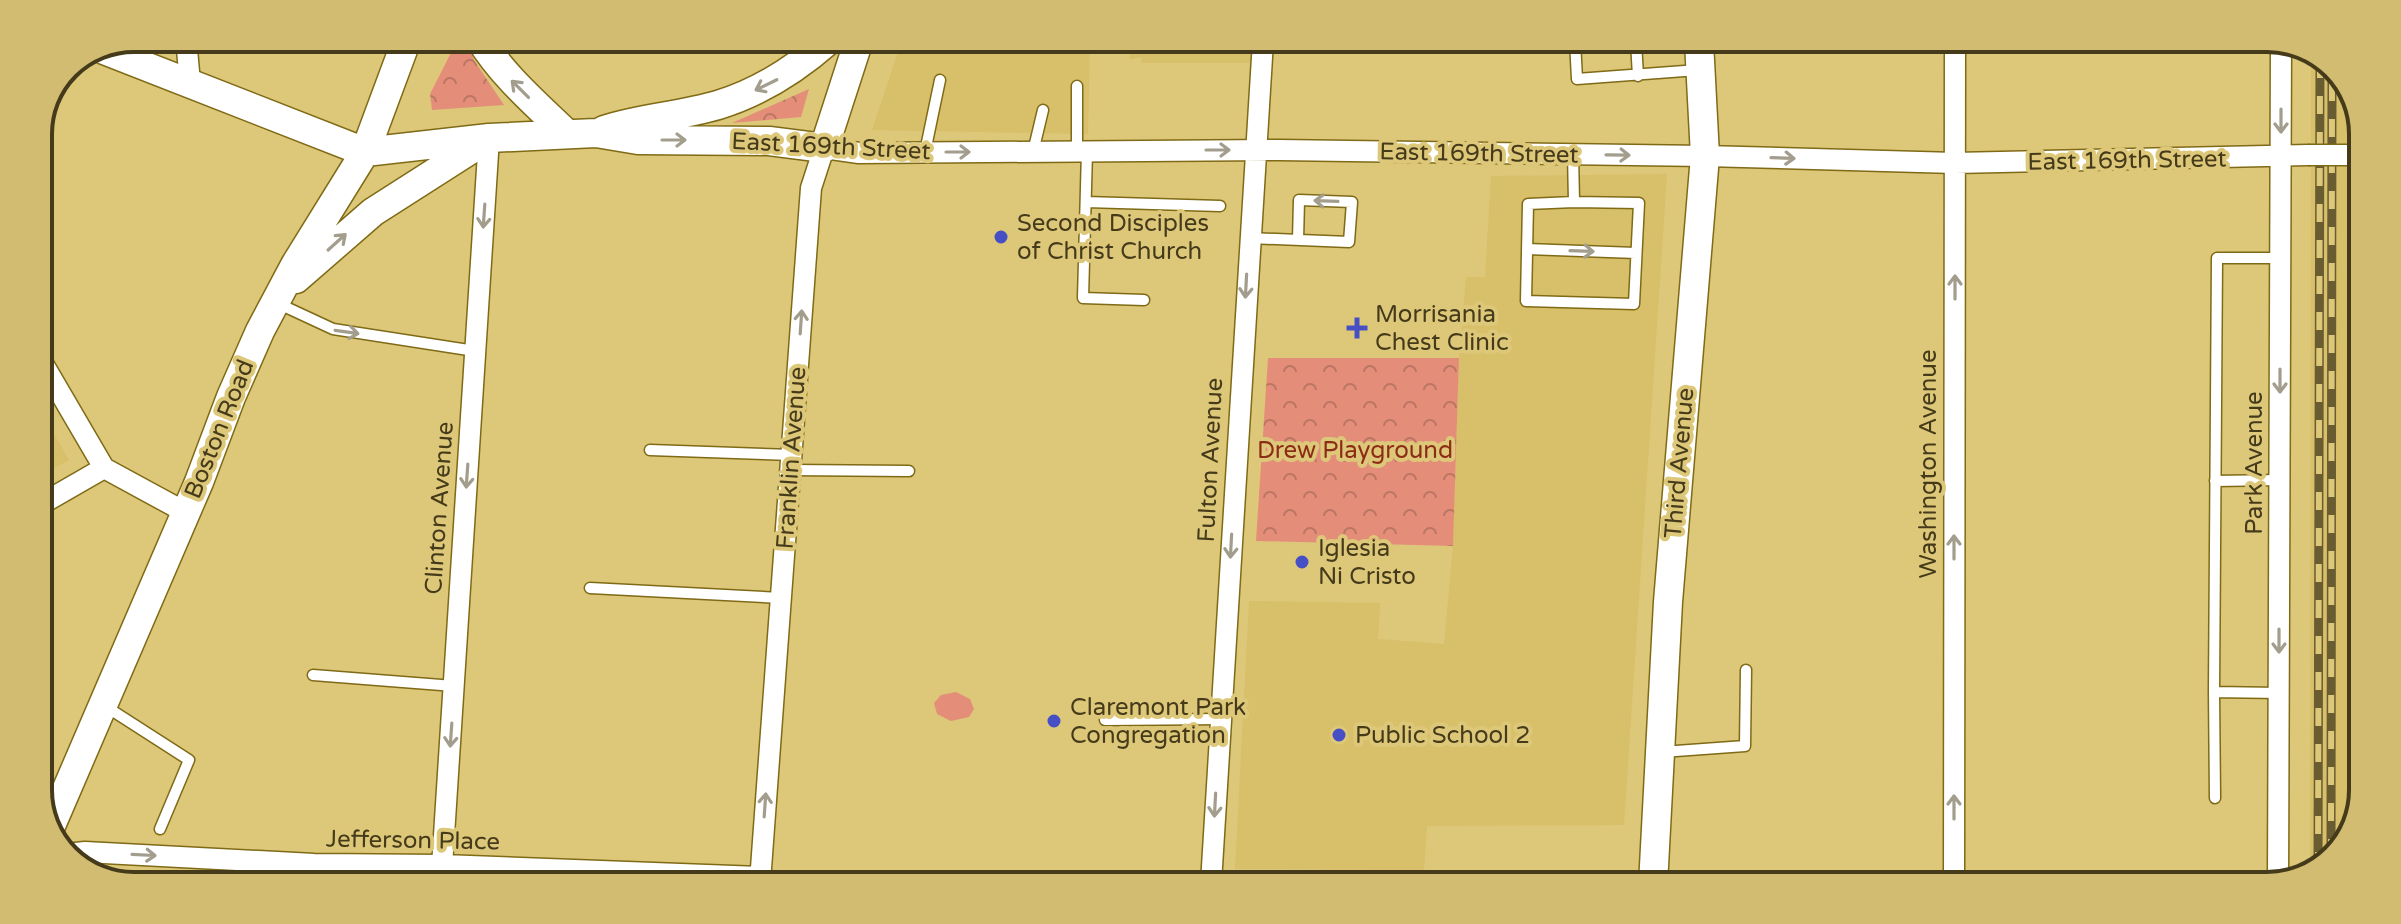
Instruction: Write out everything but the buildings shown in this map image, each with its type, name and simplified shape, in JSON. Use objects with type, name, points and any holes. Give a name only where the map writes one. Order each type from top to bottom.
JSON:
[{"type":"main road","name":"Boston Road","points":[[56,815],[231,397],[277,298],[331,202],[365,152],[402,52]]},
{"type":"main road","points":[[488,52],[519,90],[567,134]]},
{"type":"main road","name":"East 169th Street","points":[[596,133],[638,120],[718,105],[746,95],[776,81],[815,52]]},
{"type":"main road","name":"Franklin Avenue","points":[[824,148],[855,52]]},
{"type":"main road","name":"East 169th Street","points":[[116,55],[365,152],[489,138],[596,133],[638,140],[769,141],[824,148]]},
{"type":"main road","name":"Third Avenue","points":[[1654,872],[1668,602],[1705,156],[1700,56]]},
{"type":"main road","points":[[277,298],[373,212],[489,138]]},
{"type":"street","points":[[187,52],[190,83]]},
{"type":"street","name":"Fulton Avenue","points":[[1212,872],[1262,52]]},
{"type":"street","name":"Washington Avenue","points":[[1954,872],[1955,52]]},
{"type":"street","name":"Park Avenue","points":[[2278,871],[2281,54]]},
{"type":"street","name":"Clinton Avenue","points":[[442,872],[489,138]]},
{"type":"street","name":"East 169th Street","points":[[824,148],[859,153],[1255,150],[1955,163],[2349,155]]},
{"type":"street","name":"Franklin Avenue","points":[[761,872],[811,188],[824,148]]},
{"type":"street","points":[[52,379],[104,468],[185,512]]},
{"type":"street","points":[[52,498],[104,468]]},
{"type":"street","name":"Jefferson Place","points":[[81,852],[428,872]]},
{"type":"lane","points":[[1576,52],[1577,79],[1638,76],[1700,56]]},
{"type":"lane","points":[[1637,52],[1638,76]]},
{"type":"lane","points":[[925,152],[940,80]]},
{"type":"lane","points":[[1077,86],[1086,202],[1083,298],[1144,300]]},
{"type":"lane","points":[[1033,152],[1043,110]]},
{"type":"lane","points":[[1573,154],[1574,202]]},
{"type":"lane","points":[[1249,238],[1298,240],[1349,242],[1352,202],[1299,200],[1298,240]]},
{"type":"lane","points":[[1086,202],[1220,206]]},
{"type":"lane","points":[[1574,202],[1639,203],[1634,304],[1526,301],[1528,204],[1574,202]]},
{"type":"lane","points":[[1527,249],[1636,253]]},
{"type":"lane","points":[[2215,798],[2217,258],[2280,258]]},
{"type":"lane","points":[[277,298],[333,329],[475,351]]},
{"type":"lane","points":[[650,450],[909,471]]},
{"type":"lane","points":[[2215,481],[2279,480]]},
{"type":"lane","points":[[590,588],[781,598]]},
{"type":"lane","points":[[1660,752],[1745,746],[1746,670]]},
{"type":"lane","points":[[313,675],[454,686]]},
{"type":"lane","points":[[2214,692],[2279,693]]},
{"type":"lane","points":[[103,704],[189,760],[160,829]]},
{"type":"lane","points":[[1105,720],[1221,719]]},
{"type":"shaded area","points":[[898,52],[1090,52],[1088,134],[872,130]]},
{"type":"shaded area","points":[[1130,52],[1254,52],[1253,63],[1141,63],[1142,57],[1130,59]]},
{"type":"shaded area","points":[[2311,65],[2325,76],[2338,93],[2349,129],[2349,790],[2345,816],[2338,831],[2321,852],[2310,860]]},
{"type":"shaded area","points":[[1667,174],[1624,825],[1427,826],[1424,870],[1235,869],[1249,601],[1380,603],[1378,639],[1444,644],[1453,546],[1459,358],[1466,277],[1485,277],[1491,176]]},
{"type":"shaded area","points":[[52,431],[69,460],[52,469]]},
{"type":"green space","points":[[451,52],[471,52],[504,105],[432,110],[430,94]]},
{"type":"green space","points":[[809,89],[801,117],[732,123]]},
{"type":"green space","name":"Drew Playground","points":[[1268,358],[1459,358],[1453,546],[1256,541]]},
{"type":"green space","points":[[956,692],[970,699],[974,709],[969,717],[951,721],[937,714],[934,703],[941,695]]},
{"type":"railway","points":[[2318,854],[2320,72]]},
{"type":"railway","points":[[2331,841],[2332,84]]},
{"type":"place","name":"Second Disciples of Christ Church","points":[[1001,237]]},
{"type":"place","name":"Morrisania Chest Clinic","points":[[1357,328]]},
{"type":"place","name":"Iglesia Ni Cristo","points":[[1302,562]]},
{"type":"place","name":"Claremont Park Congregation","points":[[1054,721]]},
{"type":"place","name":"Public School 2","points":[[1339,735]]}]
